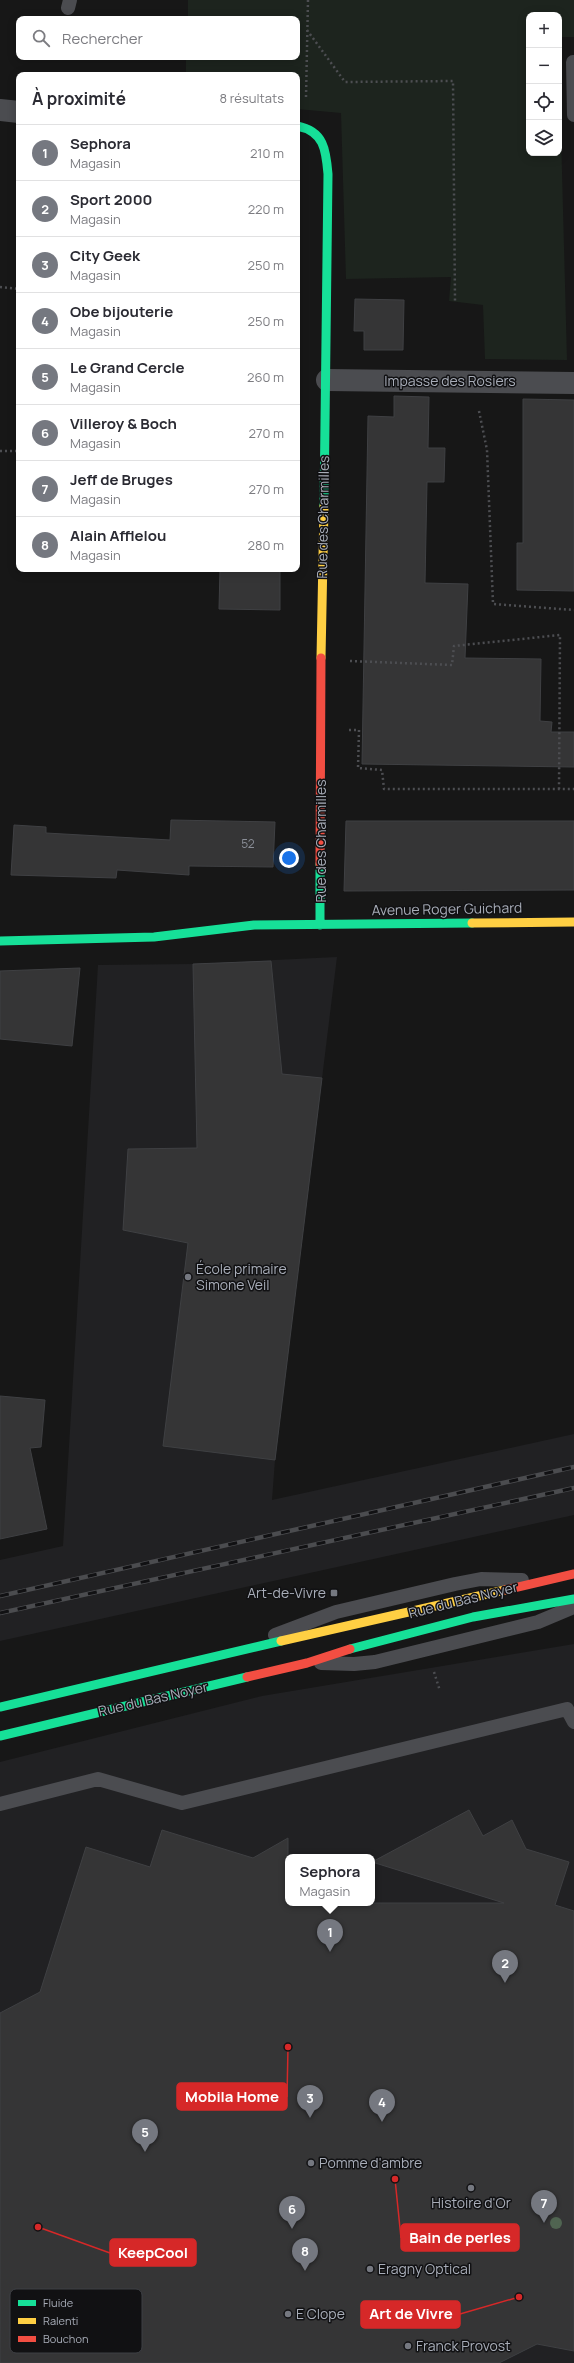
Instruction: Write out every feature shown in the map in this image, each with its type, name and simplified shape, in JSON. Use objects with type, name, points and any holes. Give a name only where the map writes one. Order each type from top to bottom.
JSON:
[{"type":"street","points":[[0,110],[16,112]]},
{"type":"street","name":"Rue des Charmilles","points":[[301,126],[318,134],[325,148],[329,195],[321,660],[320,925]]},
{"type":"street","name":"Impasse des Rosiers","points":[[327,380],[574,383]]},
{"type":"street","name":"Avenue Roger Guichard","points":[[0,941],[154,937],[254,925],[574,922]]},
{"type":"street","name":"Rue du Bas Noyer","points":[[0,1707],[243,1648],[342,1630],[543,1580],[574,1574]]},
{"type":"street","name":"Rue du Bas Noyer","points":[[0,1736],[307,1663],[350,1649],[486,1615],[574,1599]]},
{"type":"lane","points":[[573,62],[574,115]]},
{"type":"lane","name":"Rue du Bas Noyer","points":[[243,1648],[307,1621],[336,1612],[455,1584],[481,1579],[543,1580]]},
{"type":"lane","name":"Rue du Bas Noyer","points":[[307,1663],[354,1664],[375,1662],[538,1622],[574,1607]]},
{"type":"lane","points":[[0,1804],[98,1779],[182,1803],[567,1709],[574,1722]]},
{"type":"path","points":[[301,126],[308,0]]},
{"type":"path","points":[[307,30],[345,82],[453,81],[455,301]]},
{"type":"path","points":[[0,287],[16,289]]},
{"type":"path","points":[[477,381],[479,417],[487,450],[493,604],[574,610]]},
{"type":"path","points":[[0,451],[16,451]]},
{"type":"path","points":[[321,660],[452,665],[454,646],[560,635],[559,789]]},
{"type":"path","points":[[321,729],[359,730],[358,768],[382,770],[384,789],[574,789]]},
{"type":"path","points":[[433,1670],[440,1691]]},
{"type":"shaded area","points":[[188,0],[574,0],[574,37],[562,37],[562,12],[526,12],[526,156],[562,156],[567,360],[485,359],[483,305],[449,301],[451,277],[346,279],[341,113],[300,109],[300,72],[186,72],[186,60],[300,60],[300,16],[188,16]]},
{"type":"shaded area","name":"École primaire Simone Veil","points":[[337,957],[275,1460],[272,1500],[574,1434],[574,1515],[0,1641],[0,1560],[63,1546],[98,965],[193,964]]},
{"type":"shaded area","points":[[574,1644],[574,2363],[0,2363],[0,1762],[262,1696]]},
{"type":"building","points":[[355,299],[404,300],[403,350],[364,350],[364,331],[354,331]]},
{"type":"building","points":[[394,396],[429,397],[428,448],[445,448],[444,482],[427,482],[425,583],[468,584],[465,658],[541,659],[540,721],[552,722],[551,732],[574,732],[574,767],[362,764],[368,416],[394,417]]},
{"type":"building","points":[[523,399],[574,400],[574,591],[517,590],[517,543],[523,543]]},
{"type":"building","points":[[220,572],[280,572],[280,610],[219,609]]},
{"type":"building","points":[[171,820],[275,822],[273,867],[189,866],[189,875],[117,870],[116,878],[11,875],[14,825],[46,827],[46,833],[170,840]]},
{"type":"building","points":[[346,821],[574,821],[574,890],[344,891]]},
{"type":"building","points":[[271,961],[282,1074],[322,1078],[275,1460],[163,1446],[188,1243],[123,1230],[128,1149],[197,1148],[193,964]]},
{"type":"building","points":[[80,968],[72,1046],[0,1039],[0,971]]},
{"type":"building","points":[[0,1396],[45,1400],[41,1447],[30,1448],[47,1529],[0,1539]]},
{"type":"building","points":[[469,1810],[483,1836],[512,1820],[526,1849],[569,1862],[555,1905],[574,1911],[574,2351],[537,2344],[499,2363],[0,2363],[0,2013],[40,1992],[86,1847],[150,1867],[162,1830],[253,1858],[288,1838],[288,1854],[285,1854],[285,1906],[375,1906],[375,1903],[504,1903],[375,1863],[375,1860]]},
{"type":"railway","points":[[0,1596],[574,1467]]},
{"type":"railway","points":[[0,1613],[574,1488]]},
{"type":"traffic: fast","points":[[300,127],[313,132],[322,143],[326,157],[328,174],[324,506]]},
{"type":"traffic: fast","points":[[320,864],[320,925]]},
{"type":"traffic: fast","points":[[0,941],[154,937],[254,925],[472,923]]},
{"type":"traffic: fast","points":[[350,1649],[473,1617],[574,1599]]},
{"type":"traffic: fast","points":[[0,1707],[281,1641]]},
{"type":"traffic: fast","points":[[0,1736],[247,1677]]},
{"type":"traffic: slow","points":[[321,658],[324,506]]},
{"type":"traffic: slow","points":[[472,923],[574,922]]},
{"type":"traffic: slow","points":[[281,1641],[505,1590]]},
{"type":"traffic: jam","points":[[320,864],[321,658]]},
{"type":"traffic: jam","points":[[505,1590],[574,1574]]},
{"type":"traffic: jam","points":[[247,1677],[307,1663],[350,1649]]},
{"type":"place","name":"École primaire Simone Veil","points":[[188,1277]]},
{"type":"place","name":"Art-de-Vivre","points":[[334,1593]]},
{"type":"place","name":"Sephora","points":[[330,1952]]},
{"type":"place","name":"Sport 2000","points":[[505,1983]]},
{"type":"place","name":"Mobila Home","points":[[288,2047]]},
{"type":"place","name":"City Geek","points":[[310,2118]]},
{"type":"place","name":"Obe bijouterie","points":[[382,2122]]},
{"type":"place","name":"Le Grand Cercle","points":[[145,2152]]},
{"type":"place","name":"Pomme d'ambre","points":[[311,2163]]},
{"type":"place","name":"Bain de perles","points":[[395,2179]]},
{"type":"place","name":"Histoire d'Or","points":[[471,2188]]},
{"type":"place","name":"Jeff de Bruges","points":[[544,2223]]},
{"type":"place","name":"KeepCool","points":[[38,2227]]},
{"type":"place","name":"Villeroy & Boch","points":[[292,2229]]},
{"type":"place","name":"Eragny Optical","points":[[370,2269]]},
{"type":"place","name":"Alain Afflelou","points":[[305,2271]]},
{"type":"place","name":"Art de Vivre","points":[[519,2297]]},
{"type":"place","name":"E Clope","points":[[288,2314]]},
{"type":"place","name":"Franck Provost","points":[[408,2346]]}]
